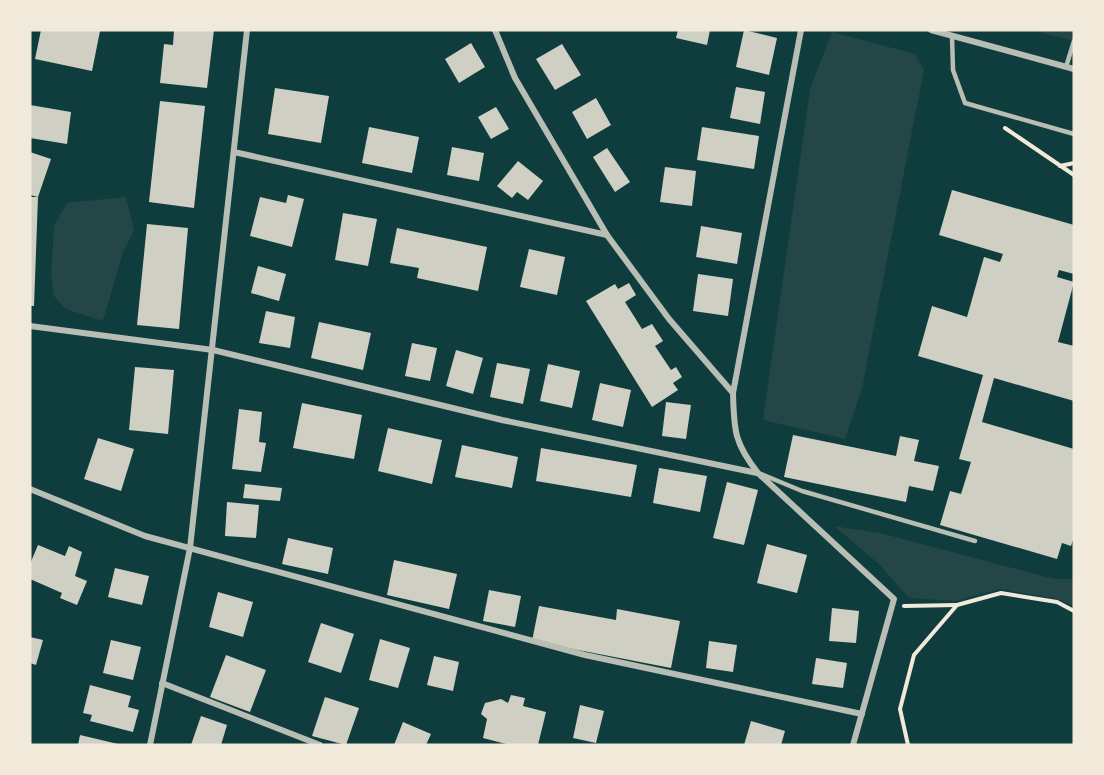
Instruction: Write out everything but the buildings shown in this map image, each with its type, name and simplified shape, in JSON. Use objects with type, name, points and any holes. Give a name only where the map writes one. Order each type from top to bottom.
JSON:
[{"type":"street","points":[[150,745],[190,548],[247,30]]},
{"type":"street","points":[[495,30],[515,78],[607,235],[669,319],[733,393]]},
{"type":"street","points":[[801,30],[733,393],[734,424],[741,450],[758,473],[894,599],[853,745]]},
{"type":"street","points":[[930,30],[1074,69]]},
{"type":"street","points":[[234,152],[607,235]]},
{"type":"street","points":[[30,326],[213,350],[502,420],[758,473]]},
{"type":"street","points":[[30,489],[145,536],[585,655],[862,714]]},
{"type":"street","points":[[162,683],[320,745]]},
{"type":"lane","points":[[952,36],[953,70],[965,103],[1074,134]]},
{"type":"lane","points":[[1066,67],[1074,41]]},
{"type":"lane","points":[[758,473],[802,490],[975,541]]},
{"type":"path","points":[[1002,126],[1074,175]]},
{"type":"path","points":[[1060,166],[1074,163]]},
{"type":"path","points":[[892,606],[957,605],[1001,593],[1057,602],[1074,611]]},
{"type":"path","points":[[908,745],[900,708],[914,655],[957,605]]},
{"type":"shaded area","points":[[1032,30],[1074,30],[1074,41]]},
{"type":"shaded area","points":[[832,32],[915,54],[924,70],[862,388],[845,439],[763,420],[810,89]]},
{"type":"shaded area","points":[[126,197],[134,231],[124,249],[103,321],[66,309],[54,296],[51,274],[54,226],[67,203]]},
{"type":"shaded area","points":[[834,526],[884,534],[1054,579],[1074,579],[1074,606],[1057,599],[1000,589],[956,601],[909,598],[878,563]]}]
